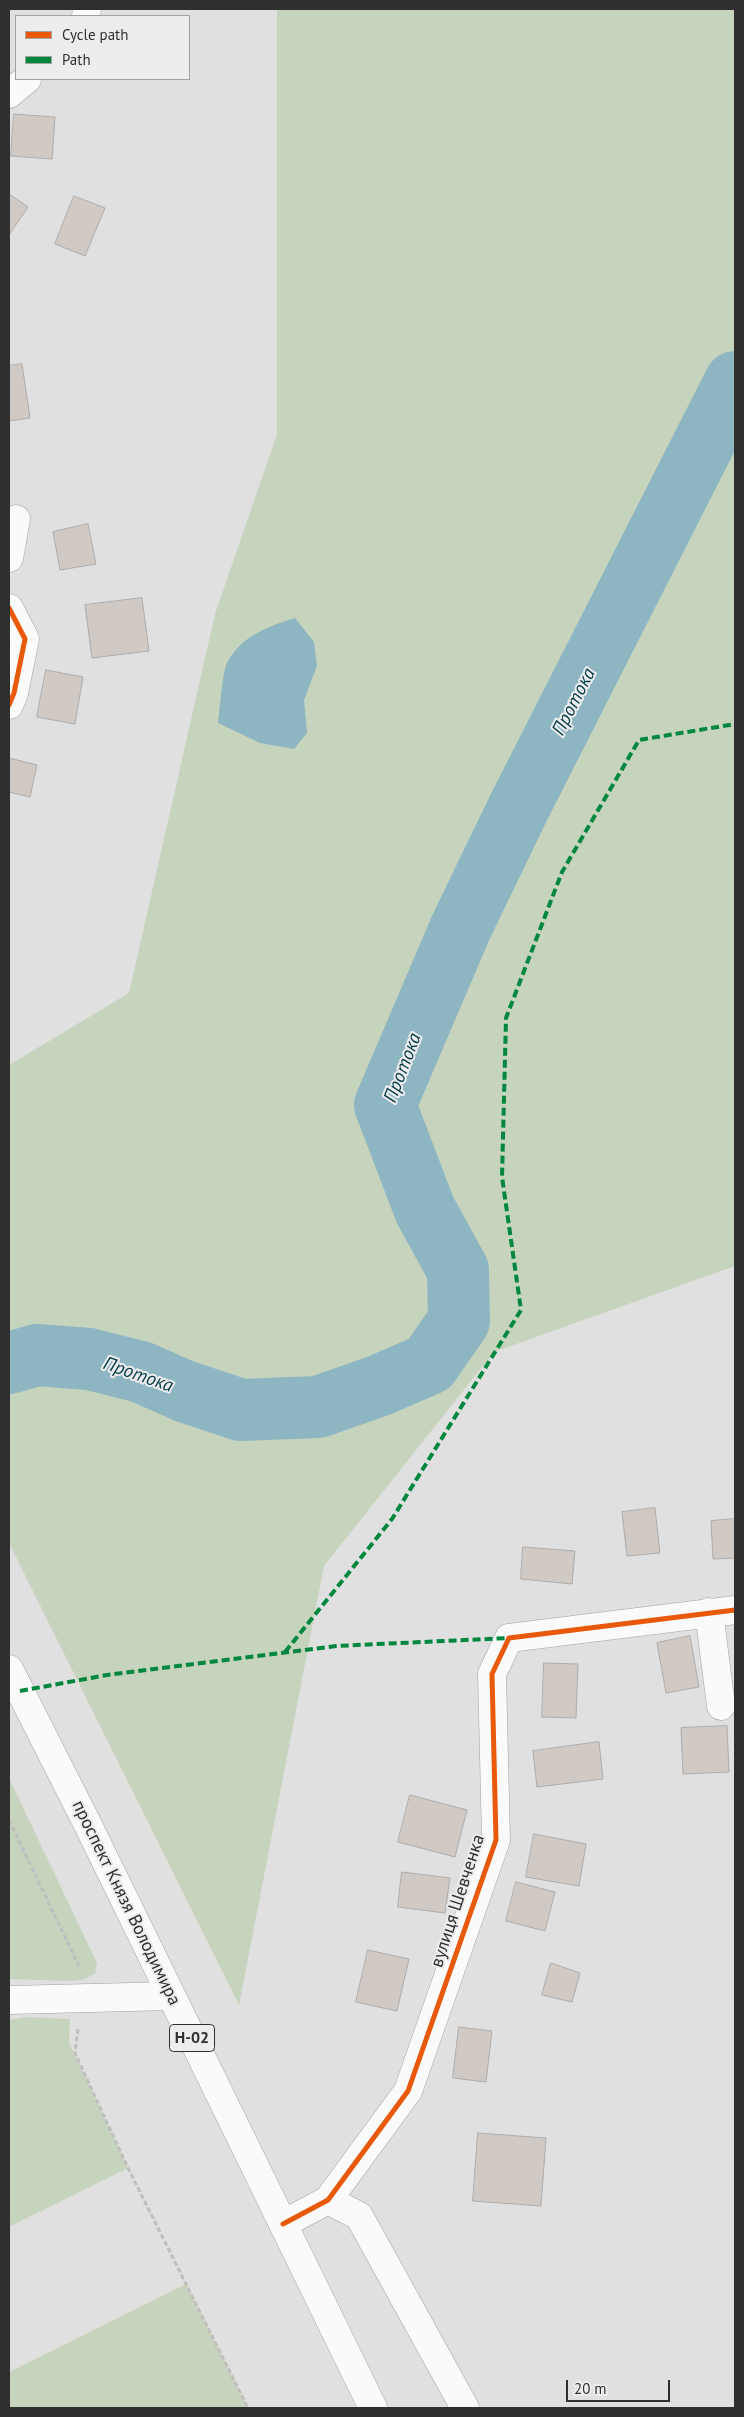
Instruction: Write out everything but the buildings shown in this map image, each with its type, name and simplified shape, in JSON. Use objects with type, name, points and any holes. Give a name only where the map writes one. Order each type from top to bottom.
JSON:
[{"type":"street","points":[[9,94],[26,80]]},
{"type":"street","points":[[9,558],[16,519]]},
{"type":"street","points":[[9,608],[25,639],[14,693],[9,705]]},
{"type":"street","points":[[721,1706],[722,1611]]},
{"type":"street","name":"вулиця Шевченка","points":[[283,2224],[328,2200],[408,2091],[496,1840],[492,1674],[509,1638],[722,1611]]},
{"type":"street","name":"проспект Князя Володимира","points":[[9,1668],[88,1825],[373,2408]]},
{"type":"street","points":[[9,2000],[171,1996]]},
{"type":"street","points":[[328,2200],[359,2216],[465,2408]]},
{"type":"path","points":[[9,1820],[82,1974],[82,1998],[75,2053],[128,2168],[248,2408]]},
{"type":"green space","points":[[277,9],[735,9],[735,1266],[494,1352],[324,1566],[239,2005],[9,1543],[9,1065],[129,993],[215,614],[277,434]]},
{"type":"green space","points":[[9,1778],[97,1963],[95,1974],[82,1980],[9,1979]]},
{"type":"green space","points":[[26,2017],[70,2019],[69,2042],[128,2168],[9,2227],[9,2020]]},
{"type":"green space","points":[[186,2284],[248,2408],[9,2408],[9,2372]]},
{"type":"water","points":[[295,618],[314,642],[317,666],[304,700],[307,733],[294,749],[260,743],[218,723],[224,673],[228,661],[234,652],[257,633]]},
{"type":"waterway","name":"Протока","points":[[9,1363],[37,1355],[89,1359],[141,1372],[184,1391],[241,1410],[318,1407],[378,1386],[429,1364],[459,1321],[458,1270],[425,1210],[385,1105],[461,927],[519,807],[735,382]]},
{"type":"marked path","points":[[285,1652],[392,1519],[521,1310],[502,1177],[506,1018],[562,872],[639,740],[735,724]]},
{"type":"marked path","points":[[20,1691],[107,1675],[336,1646],[509,1638]]},
{"type":"cycle path","points":[[9,608],[25,639],[14,693],[9,705]]},
{"type":"cycle path","points":[[283,2224],[328,2200],[408,2091],[496,1840],[492,1674],[509,1638],[735,1610]]}]
